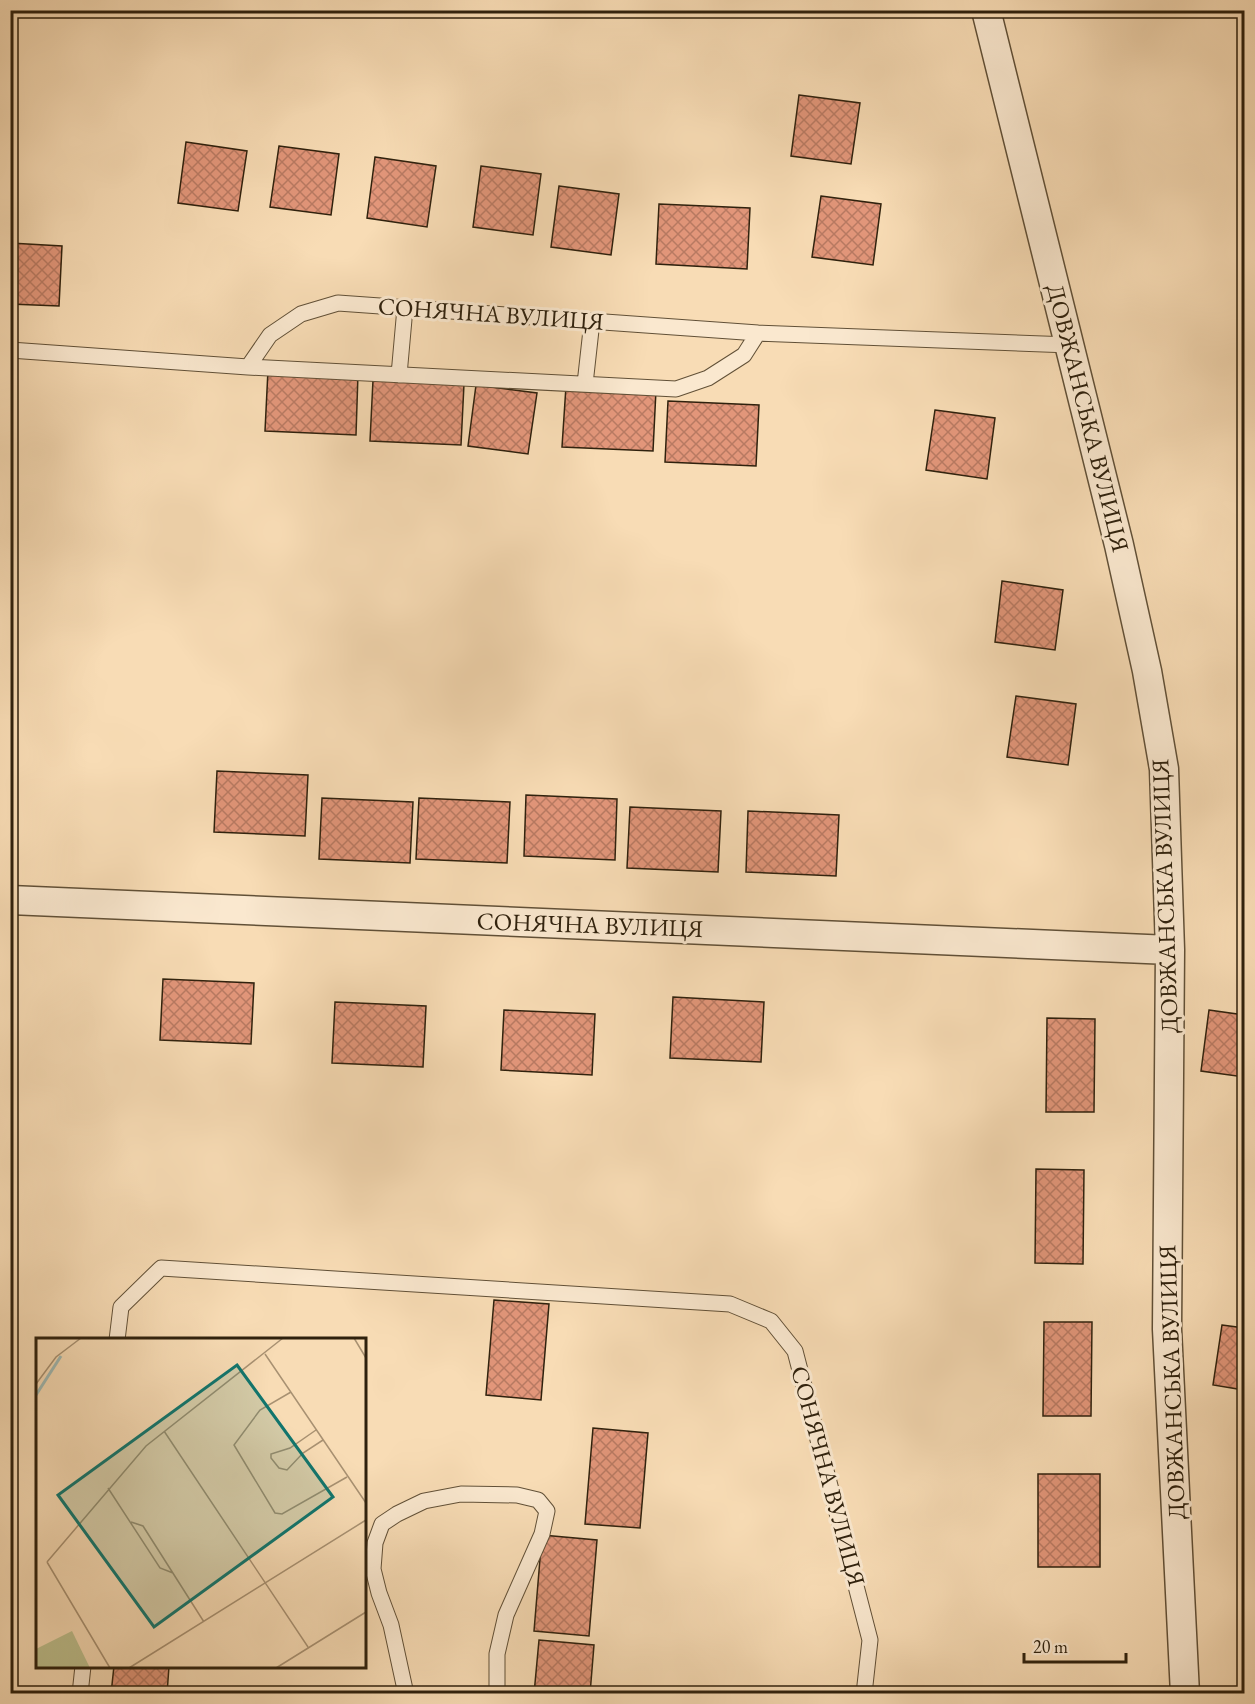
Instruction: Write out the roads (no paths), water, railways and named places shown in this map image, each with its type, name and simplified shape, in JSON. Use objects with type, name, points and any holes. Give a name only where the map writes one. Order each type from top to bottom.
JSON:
[{"type":"street","name":"ДОВЖАНСЬКА ВУЛИЦЯ","points":[[986,10],[1122,557],[1147,671],[1164,769],[1170,950],[1167,1329],[1185,1694]]},
{"type":"street","name":"СОНЯЧНА ВУЛИЦЯ","points":[[10,900],[1170,950]]},
{"type":"lane","name":"СОНЯЧНА ВУЛИЦЯ","points":[[248,367],[270,335],[301,314],[338,303],[758,333],[1070,345]]},
{"type":"lane","points":[[399,375],[405,308]]},
{"type":"lane","points":[[585,384],[592,321]]},
{"type":"lane","points":[[10,350],[248,367],[676,389],[708,378],[744,356],[758,333]]},
{"type":"lane","name":"СОНЯЧНА ВУЛИЦЯ","points":[[117,1338],[121,1307],[161,1268],[730,1304],[771,1321],[795,1352],[870,1640],[864,1694]]},
{"type":"lane","points":[[406,1694],[391,1624],[373,1569],[375,1543],[382,1524],[424,1501],[460,1494],[517,1495],[538,1500],[547,1511],[542,1534],[506,1615],[497,1654],[497,1694]]},
{"type":"lane","points":[[80,1694],[83,1668]]}]
